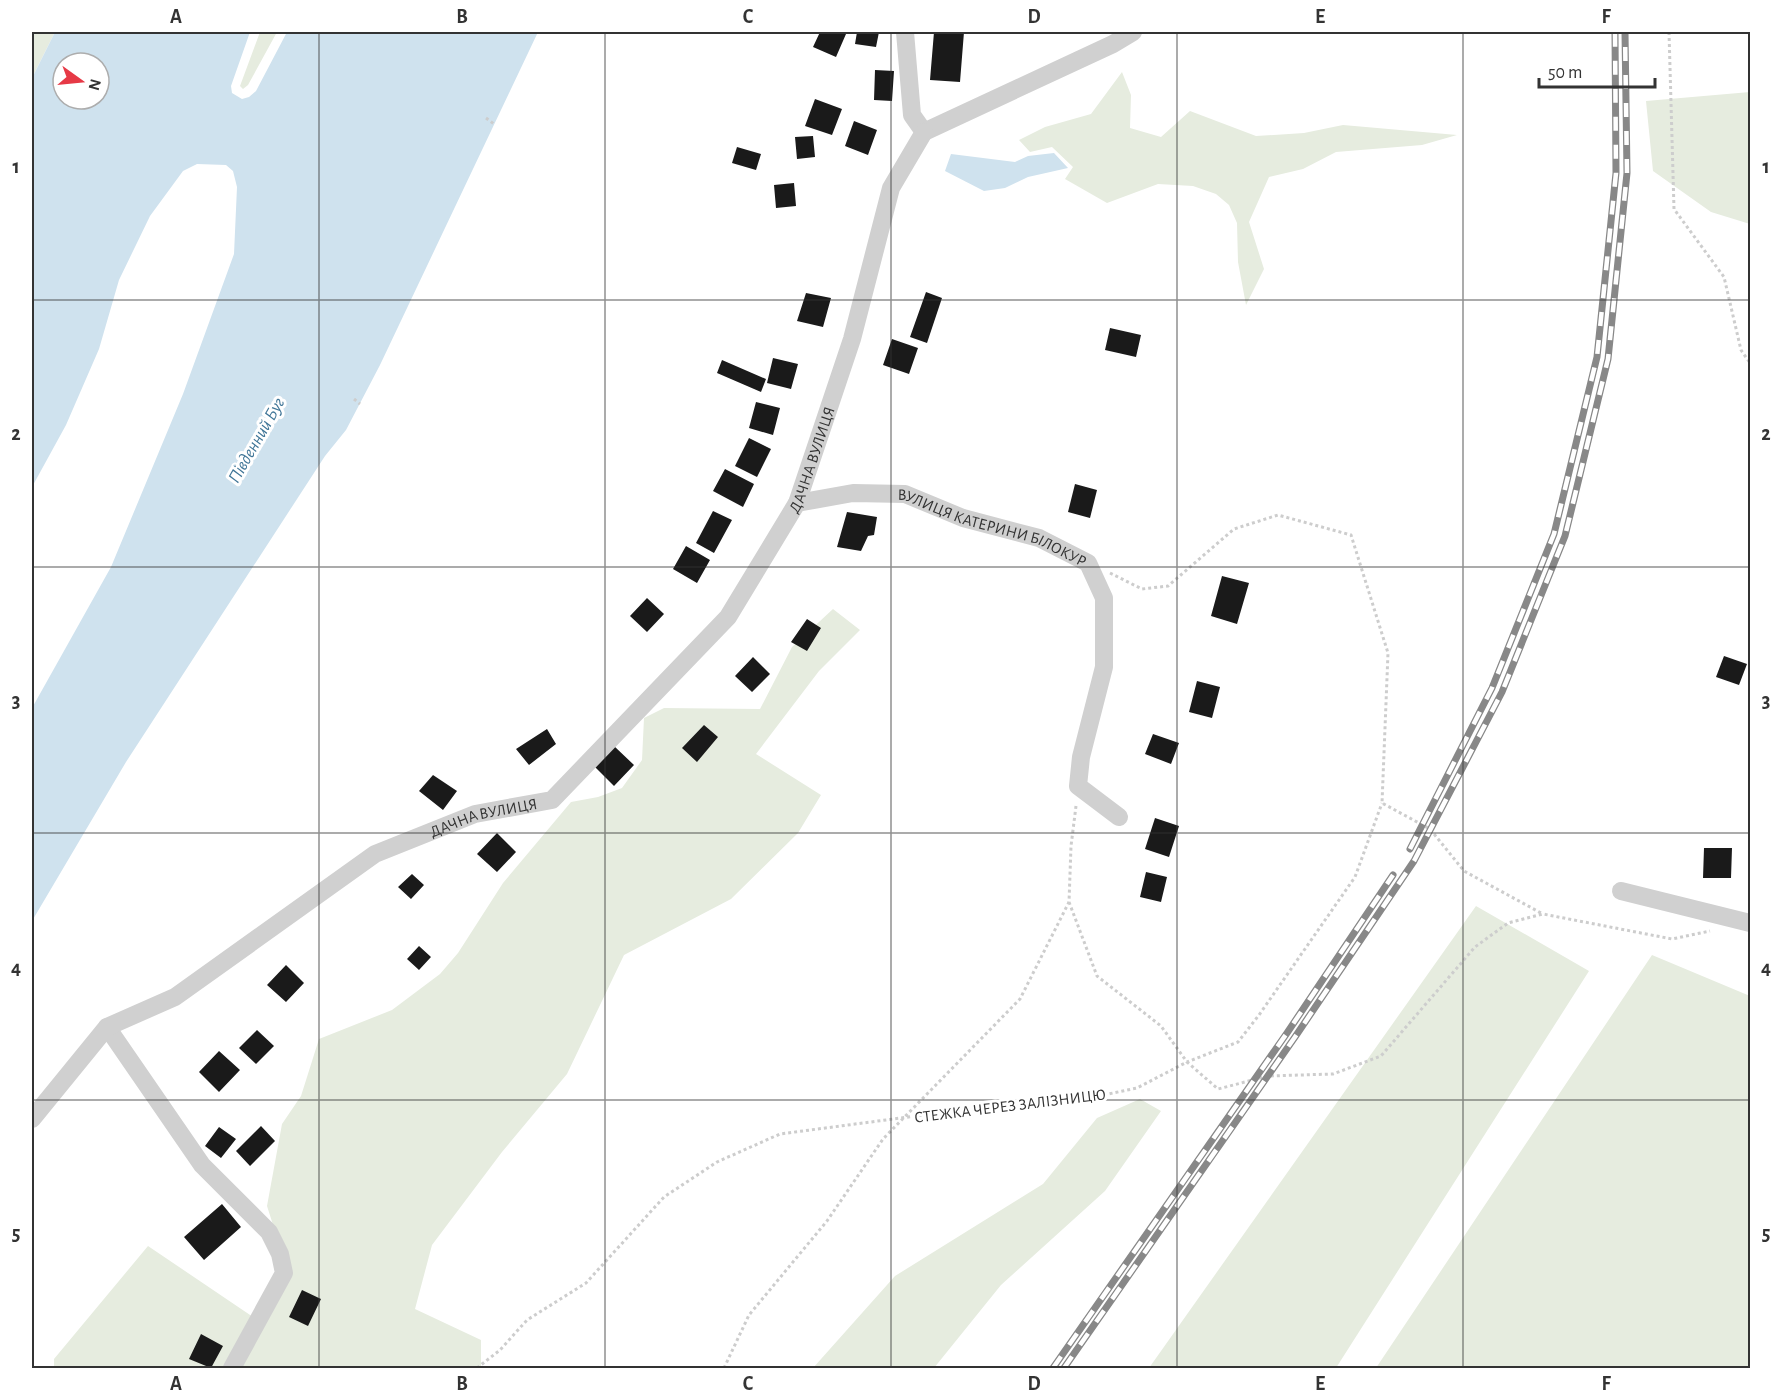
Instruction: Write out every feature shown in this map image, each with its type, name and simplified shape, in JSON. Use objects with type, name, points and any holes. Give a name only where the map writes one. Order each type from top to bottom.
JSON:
[{"type":"street","points":[[905,32],[912,115],[924,132],[1113,44],[1133,32]]},
{"type":"street","name":"ДАЧНА ВУЛИЦЯ","points":[[107,1027],[175,997],[375,854],[475,814],[552,800],[728,617],[797,503],[852,339],[891,188],[924,132]]},
{"type":"street","name":"ВУЛИЦЯ КАТЕРИНИ БІЛОКУР","points":[[797,503],[854,493],[905,494],[963,518],[1039,538],[1088,563],[1104,598],[1104,667],[1081,757],[1078,786]]},
{"type":"street","points":[[1078,786],[1119,817]]},
{"type":"street","points":[[1621,891],[1750,923]]},
{"type":"street","points":[[32,1119],[107,1027],[202,1165],[269,1232],[280,1254],[284,1273],[232,1368]]},
{"type":"path","points":[[1669,32],[1674,209],[1724,277],[1741,350],[1750,363]]},
{"type":"path","points":[[486,118],[494,124]]},
{"type":"path","points":[[354,399],[360,404]]},
{"type":"path","name":"СТЕЖКА ЧЕРЕЗ ЗАЛІЗНИЦЮ","points":[[477,1368],[500,1350],[527,1320],[586,1283],[664,1197],[717,1162],[780,1134],[906,1118],[1075,1101],[1137,1088],[1187,1062],[1238,1042],[1259,1015],[1354,878],[1383,803],[1388,653],[1352,535],[1278,515],[1234,529],[1168,586],[1142,589],[1088,563]]},
{"type":"path","points":[[1078,786],[1071,846],[1069,902],[1097,976],[1161,1026],[1187,1062],[1218,1089],[1268,1076],[1333,1074],[1381,1056],[1475,947],[1508,923],[1543,914]]},
{"type":"path","points":[[1383,803],[1430,829],[1464,871],[1543,914],[1672,939],[1717,930]]},
{"type":"path","points":[[724,1368],[749,1315],[827,1221],[883,1139],[1020,999],[1069,902]]},
{"type":"shaded area","points":[[32,32],[55,32],[32,78]]},
{"type":"shaded area","points":[[260,32],[277,32],[248,85],[243,89],[240,86]]},
{"type":"shaded area","points":[[1122,72],[1131,95],[1130,128],[1161,137],[1190,111],[1256,136],[1304,133],[1343,125],[1457,135],[1422,145],[1336,152],[1303,169],[1269,177],[1249,222],[1264,269],[1246,305],[1238,262],[1237,223],[1229,205],[1216,194],[1193,186],[1158,184],[1107,203],[1065,179],[1073,167],[1052,147],[1030,152],[1019,140],[1045,127],[1091,114]]},
{"type":"shaded area","points":[[1750,92],[1750,224],[1711,212],[1653,171],[1646,101]]},
{"type":"shaded area","points":[[833,609],[860,630],[819,671],[756,754],[821,795],[798,833],[731,899],[624,955],[567,1074],[502,1152],[432,1245],[415,1309],[481,1340],[481,1368],[54,1368],[54,1359],[148,1246],[262,1323],[282,1253],[267,1206],[282,1124],[301,1096],[319,1039],[392,1010],[440,974],[458,953],[503,883],[571,802],[598,797],[622,788],[642,760],[644,718],[664,708],[760,709],[792,647]]},
{"type":"shaded area","points":[[1476,906],[1589,971],[1336,1368],[1149,1368]]},
{"type":"shaded area","points":[[1652,955],[1750,996],[1750,1368],[1376,1368]]},
{"type":"shaded area","points":[[1140,1099],[1161,1111],[1105,1191],[1001,1285],[934,1368],[813,1368],[895,1276],[1043,1184],[1097,1118]]},
{"type":"water","name":"Південний Буг","points":[[55,32],[250,32],[231,86],[232,93],[242,99],[256,91],[287,32],[538,32],[380,365],[346,430],[325,456],[126,762],[32,921],[32,708],[111,567],[183,394],[234,254],[237,187],[233,171],[226,165],[197,164],[183,171],[150,216],[119,280],[99,349],[66,425],[32,487],[32,78]]},
{"type":"water","points":[[1054,153],[1068,168],[1028,177],[1005,188],[984,191],[945,171],[951,154],[1015,162],[1028,156]]},
{"type":"building","points":[[820,32],[846,34],[836,57],[813,47]]},
{"type":"building","points":[[857,32],[879,32],[876,47],[855,44]]},
{"type":"building","points":[[934,32],[964,32],[960,82],[930,80]]},
{"type":"building","points":[[875,70],[894,71],[892,101],[874,100]]},
{"type":"building","points":[[815,99],[842,109],[832,135],[805,126]]},
{"type":"building","points":[[854,121],[877,130],[868,155],[845,146]]},
{"type":"building","points":[[813,136],[815,157],[797,159],[795,137]]},
{"type":"building","points":[[737,147],[761,154],[756,170],[732,163]]},
{"type":"building","points":[[794,183],[796,206],[776,208],[774,185]]},
{"type":"building","points":[[926,292],[942,298],[927,343],[910,337]]},
{"type":"building","points":[[806,293],[831,298],[823,327],[797,321]]},
{"type":"building","points":[[1110,328],[1141,335],[1136,357],[1105,350]]},
{"type":"building","points":[[892,339],[918,348],[909,374],[883,365]]},
{"type":"building","points":[[773,358],[798,364],[791,389],[767,383]]},
{"type":"building","points":[[722,360],[766,379],[761,392],[717,373]]},
{"type":"building","points":[[756,402],[780,408],[773,435],[749,428]]},
{"type":"building","points":[[749,438],[771,449],[757,477],[735,466]]},
{"type":"building","points":[[725,469],[754,484],[743,507],[713,491]]},
{"type":"building","points":[[1075,484],[1097,490],[1090,518],[1068,512]]},
{"type":"building","points":[[713,511],[732,520],[714,553],[696,543]]},
{"type":"building","points":[[847,512],[877,517],[874,535],[868,536],[861,551],[837,547]]},
{"type":"building","points":[[686,546],[710,560],[697,583],[673,569]]},
{"type":"building","points":[[1222,576],[1249,583],[1237,624],[1211,616]]},
{"type":"building","points":[[647,598],[664,614],[647,632],[630,616]]},
{"type":"building","points":[[807,619],[821,628],[807,651],[791,642]]},
{"type":"building","points":[[1724,656],[1747,664],[1739,685],[1716,677]]},
{"type":"building","points":[[753,657],[770,674],[752,692],[735,676]]},
{"type":"building","points":[[1197,681],[1220,687],[1212,718],[1189,712]]},
{"type":"building","points":[[704,725],[718,737],[697,762],[682,748]]},
{"type":"building","points":[[547,729],[556,744],[529,765],[516,749]]},
{"type":"building","points":[[1153,734],[1179,743],[1171,764],[1145,754]]},
{"type":"building","points":[[614,746],[634,765],[614,786],[595,767]]},
{"type":"building","points":[[433,775],[457,791],[443,810],[419,791]]},
{"type":"building","points":[[1155,818],[1179,826],[1169,857],[1145,849]]},
{"type":"building","points":[[497,833],[516,852],[497,872],[477,854]]},
{"type":"building","points":[[1704,848],[1732,848],[1731,878],[1703,878]]},
{"type":"building","points":[[1146,872],[1167,877],[1161,902],[1140,897]]},
{"type":"building","points":[[412,874],[424,885],[411,899],[398,887]]},
{"type":"building","points":[[419,946],[431,957],[419,970],[407,959]]},
{"type":"building","points":[[286,965],[304,983],[286,1002],[267,985]]},
{"type":"building","points":[[257,1030],[274,1046],[256,1064],[239,1048]]},
{"type":"building","points":[[219,1051],[240,1070],[219,1092],[199,1072]]},
{"type":"building","points":[[261,1126],[275,1141],[250,1166],[236,1151]]},
{"type":"building","points":[[219,1127],[236,1139],[221,1158],[205,1146]]},
{"type":"building","points":[[222,1204],[241,1227],[204,1260],[184,1237]]},
{"type":"building","points":[[302,1290],[321,1299],[308,1326],[289,1317]]},
{"type":"building","points":[[201,1334],[223,1346],[211,1368],[189,1359]]},
{"type":"railway","points":[[1410,849],[1492,688],[1554,534],[1597,357],[1616,173],[1615,32]]},
{"type":"railway","points":[[1064,1368],[1295,1037],[1414,861],[1502,692],[1565,536],[1608,359],[1627,173],[1625,32]]},
{"type":"railway","points":[[1053,1368],[1287,1033],[1393,875]]}]
